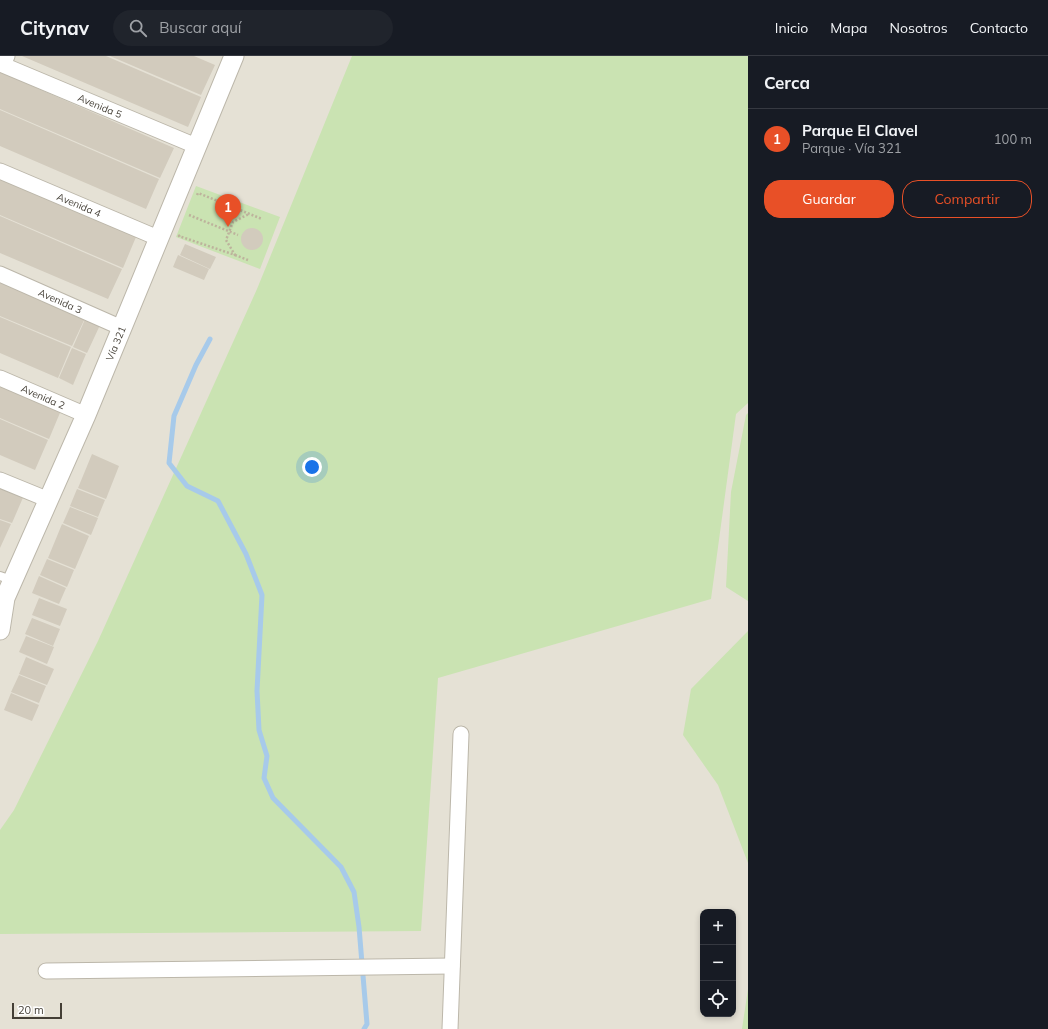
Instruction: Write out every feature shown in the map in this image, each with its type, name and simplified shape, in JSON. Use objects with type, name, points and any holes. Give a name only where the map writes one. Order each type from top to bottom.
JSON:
[{"type":"street","name":"Vía 321","points":[[0,630],[5,598],[6,578],[49,500],[86,415],[234,56]]},
{"type":"street","name":"Avenida 5","points":[[5,60],[196,146]]},
{"type":"street","name":"Avenida 4","points":[[0,171],[158,238]]},
{"type":"street","name":"Avenida 3","points":[[0,274],[122,328]]},
{"type":"street","name":"Avenida 2","points":[[0,378],[86,415]]},
{"type":"street","points":[[0,480],[49,500]]},
{"type":"street","points":[[450,1029],[461,734]]},
{"type":"street","points":[[46,971],[452,966]]},
{"type":"path","points":[[195,200],[198,193],[262,219]]},
{"type":"path","points":[[235,256],[226,240],[234,222],[249,214]]},
{"type":"path","points":[[186,222],[189,215],[238,235]]},
{"type":"path","points":[[182,229],[179,236],[248,260]]},
{"type":"shaded area","points":[[0,56],[748,56],[748,1029],[0,1029]]},
{"type":"green space","points":[[352,56],[748,56],[748,403],[736,414],[711,599],[438,678],[421,931],[0,934],[0,830],[14,810],[98,641],[257,289]]},
{"type":"green space","points":[[196,186],[280,217],[260,269],[176,237]]},
{"type":"green space","points":[[748,413],[748,601],[726,587],[731,492],[746,415]]},
{"type":"green space","points":[[748,631],[748,863],[718,785],[683,735],[691,689]]},
{"type":"green space","points":[[748,989],[748,1029],[742,1029]]},
{"type":"building","points":[[22,56],[106,56],[201,97],[188,127]]},
{"type":"building","points":[[110,56],[194,56],[215,65],[201,95]]},
{"type":"building","points":[[0,72],[174,148],[160,178],[0,109]]},
{"type":"building","points":[[0,110],[159,179],[146,209],[0,146]]},
{"type":"building","points":[[0,179],[136,237],[123,268],[0,215]]},
{"type":"building","points":[[0,216],[122,269],[108,299],[0,253]]},
{"type":"building","points":[[252,228],[260,231],[263,239],[260,247],[252,250],[244,247],[241,239],[244,231]]},
{"type":"building","points":[[185,244],[216,257],[210,269],[180,255]]},
{"type":"building","points":[[178,255],[209,269],[204,280],[173,267]]},
{"type":"building","points":[[0,279],[86,316],[72,346],[0,316]]},
{"type":"building","points":[[0,317],[71,347],[58,378],[0,353]]},
{"type":"building","points":[[86,317],[101,323],[87,353],[73,347]]},
{"type":"building","points":[[72,348],[86,354],[73,385],[59,378]]},
{"type":"building","points":[[0,382],[62,408],[49,439],[0,418]]},
{"type":"building","points":[[0,419],[48,440],[35,470],[0,455]]},
{"type":"building","points":[[92,454],[119,466],[106,499],[78,488]]},
{"type":"building","points":[[0,482],[25,493],[12,523],[0,519]]},
{"type":"building","points":[[77,489],[105,500],[98,517],[70,506]]},
{"type":"building","points":[[70,507],[98,518],[91,535],[63,523]]},
{"type":"building","points":[[0,520],[11,524],[0,548]]},
{"type":"building","points":[[62,524],[89,536],[75,569],[48,558]]},
{"type":"building","points":[[47,559],[74,570],[67,587],[40,575]]},
{"type":"building","points":[[39,576],[66,588],[59,604],[32,593]]},
{"type":"building","points":[[39,598],[67,609],[60,626],[32,615]]},
{"type":"building","points":[[32,618],[60,629],[53,646],[25,634]]},
{"type":"building","points":[[26,636],[54,647],[47,664],[19,652]]},
{"type":"building","points":[[26,657],[54,669],[47,685],[19,674]]},
{"type":"building","points":[[19,675],[46,686],[39,703],[11,692]]},
{"type":"building","points":[[11,693],[39,705],[32,721],[4,710]]},
{"type":"waterway","points":[[210,339],[196,365],[174,416],[169,463],[187,486],[218,501],[246,554],[262,595],[257,691],[259,730],[267,756],[264,778],[273,798],[341,867],[354,892],[359,927],[367,1024],[364,1029]]},
{"type":"place","name":"Parque El Clavel","points":[[228,227]]}]
